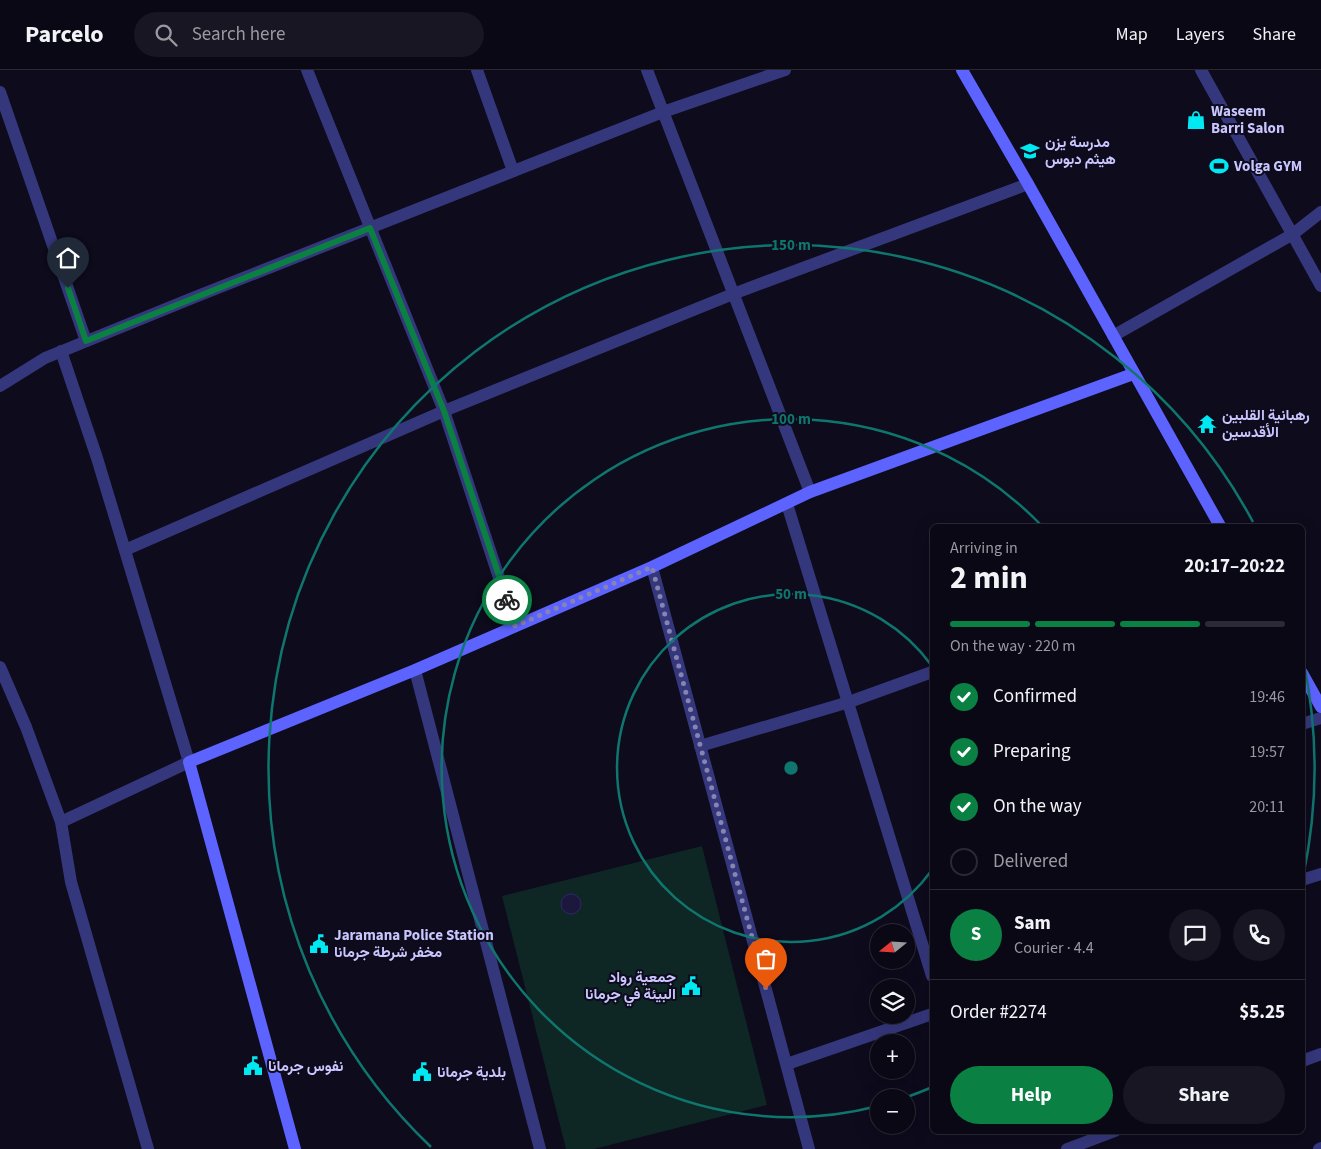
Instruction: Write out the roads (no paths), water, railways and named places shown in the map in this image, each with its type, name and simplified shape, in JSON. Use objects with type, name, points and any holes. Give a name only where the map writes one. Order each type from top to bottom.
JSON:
[{"type":"street","points":[[307,70],[444,411],[515,626]]},
{"type":"street","points":[[477,70],[513,171]]},
{"type":"street","points":[[647,70],[810,492]]},
{"type":"street","points":[[0,386],[45,358],[61,351],[663,112],[785,70]]},
{"type":"street","points":[[962,70],[1219,524]]},
{"type":"street","points":[[1202,70],[1321,286]]},
{"type":"street","points":[[0,92],[86,341]]},
{"type":"street","points":[[125,550],[444,411],[734,294],[1028,184]]},
{"type":"street","points":[[1113,336],[1293,234],[1321,212]]},
{"type":"street","points":[[61,351],[97,458],[189,762],[295,1149]]},
{"type":"street","points":[[61,822],[189,762],[415,670],[652,567],[810,492],[1133,374]]},
{"type":"street","points":[[786,504],[849,702],[930,969]]},
{"type":"street","points":[[652,567],[809,1149]]},
{"type":"street","points":[[0,667],[26,727],[61,822],[71,882],[148,1149]]},
{"type":"street","points":[[415,670],[540,1149]]},
{"type":"street","points":[[700,746],[849,702],[930,673]]},
{"type":"street","points":[[1305,678],[1321,706]]},
{"type":"street","points":[[1305,723],[1321,718]]},
{"type":"street","points":[[1305,879],[1321,874]]},
{"type":"street","points":[[787,1064],[930,1015]]},
{"type":"street","points":[[1305,1060],[1321,1054]]},
{"type":"street","points":[[1068,1149],[1107,1134]]},
{"type":"place","name":"Waseem Barri Salon","points":[[1196,120]]},
{"type":"place","name":"مدرسة يزن هيثم دبوس","points":[[1030,151]]},
{"type":"place","name":"Volga GYM","points":[[1219,166]]},
{"type":"place","name":"رهبانية القلبين الأقدسين","points":[[1207,424]]},
{"type":"place","name":"Jaramana Police Station مخفر شرطة جرمانا","points":[[319,944]]},
{"type":"place","name":"جمعية رواد البيئة في جرمانا","points":[[691,986]]},
{"type":"place","name":"نفوس جرمانا","points":[[253,1066]]},
{"type":"place","name":"بلدية جرمانا","points":[[422,1072]]}]
